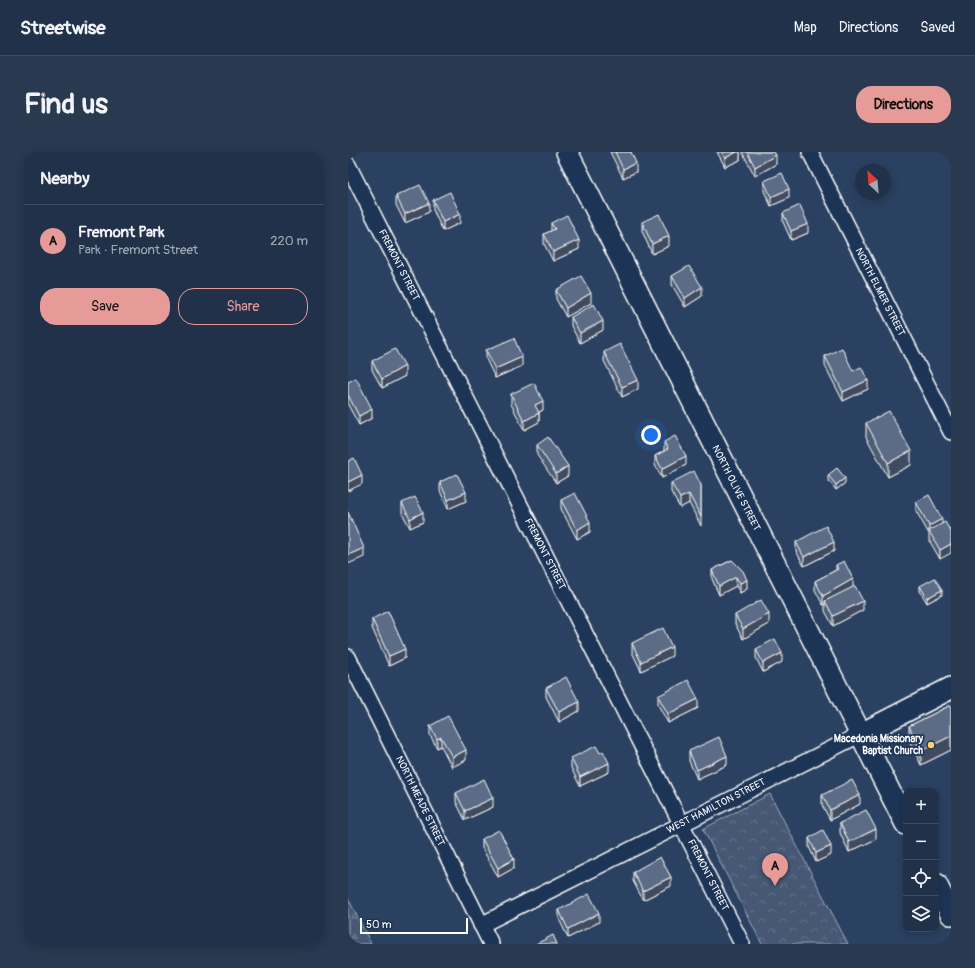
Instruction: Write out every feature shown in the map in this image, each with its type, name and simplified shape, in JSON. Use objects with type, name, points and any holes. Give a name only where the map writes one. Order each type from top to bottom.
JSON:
[{"type":"street","name":"NORTH OLIVE STREET","points":[[567,152],[903,818]]},
{"type":"street","name":"NORTH ELMER STREET","points":[[810,152],[951,432]]},
{"type":"street","name":"FREMONT STREET","points":[[348,165],[742,944]]},
{"type":"street","name":"NORTH MEADE STREET","points":[[348,657],[491,944]]},
{"type":"street","name":"WEST HAMILTON STREET","points":[[481,925],[951,688]]},
{"type":"street","points":[[939,890],[951,914]]},
{"type":"green space","points":[[770,794],[848,944],[762,944],[703,829]]},
{"type":"green space","points":[[348,898],[371,944],[348,944]]},
{"type":"building","points":[[615,152],[631,152],[636,163],[623,169]]},
{"type":"building","points":[[722,152],[737,152],[725,158]]},
{"type":"building","points":[[747,152],[774,152],[776,155],[755,167]]},
{"type":"building","points":[[782,173],[789,189],[771,197],[764,181]]},
{"type":"building","points":[[420,185],[429,203],[405,214],[396,196]]},
{"type":"building","points":[[450,192],[460,214],[443,222],[433,200]]},
{"type":"building","points":[[800,205],[808,224],[791,231],[783,213]]},
{"type":"building","points":[[659,214],[669,236],[652,244],[642,222]]},
{"type":"building","points":[[567,215],[579,240],[553,252],[544,234],[555,229],[551,223]]},
{"type":"building","points":[[689,266],[702,287],[685,298],[672,276]]},
{"type":"building","points":[[581,276],[591,293],[566,308],[556,290]]},
{"type":"building","points":[[594,304],[603,321],[580,333],[571,317]]},
{"type":"building","points":[[514,338],[522,357],[495,369],[486,350]]},
{"type":"building","points":[[620,344],[638,380],[622,387],[604,352]]},
{"type":"building","points":[[842,348],[853,371],[861,367],[868,380],[843,392],[825,356]]},
{"type":"building","points":[[395,349],[405,366],[382,379],[372,361]]},
{"type":"building","points":[[356,378],[372,409],[359,416],[348,395],[348,382]]},
{"type":"building","points":[[534,383],[543,401],[535,405],[539,413],[524,421],[511,394]]},
{"type":"building","points":[[889,411],[911,451],[888,463],[866,423]]},
{"type":"building","points":[[675,436],[686,456],[662,469],[655,456],[668,449],[664,442]]},
{"type":"building","points":[[548,437],[568,466],[556,474],[537,445]]},
{"type":"building","points":[[354,458],[362,475],[348,482],[348,461]]},
{"type":"building","points":[[837,468],[845,478],[836,485],[828,475]]},
{"type":"building","points":[[694,471],[701,485],[701,517],[689,494],[680,498],[671,483]]},
{"type":"building","points":[[457,474],[466,492],[448,500],[440,482]]},
{"type":"building","points":[[575,493],[590,522],[577,530],[561,500]]},
{"type":"building","points":[[929,495],[942,519],[929,526],[916,502]]},
{"type":"building","points":[[415,497],[423,512],[410,519],[402,503]]},
{"type":"building","points":[[348,512],[364,548],[348,555]]},
{"type":"building","points":[[945,522],[951,532],[951,544],[940,550],[929,531]]},
{"type":"building","points":[[826,526],[834,542],[804,557],[796,542]]},
{"type":"building","points":[[732,560],[743,571],[747,580],[740,583],[736,577],[719,586],[712,570]]},
{"type":"building","points":[[844,561],[853,579],[823,596],[815,581],[838,569],[836,565]]},
{"type":"building","points":[[935,578],[942,590],[927,598],[920,586]]},
{"type":"building","points":[[855,586],[863,601],[833,616],[825,601]]},
{"type":"building","points":[[761,600],[769,614],[743,629],[735,615]]},
{"type":"building","points":[[388,611],[405,649],[389,656],[372,619]]},
{"type":"building","points":[[663,628],[672,647],[641,662],[632,643]]},
{"type":"building","points":[[775,639],[782,653],[763,663],[756,649]]},
{"type":"building","points":[[566,677],[579,702],[559,712],[546,688]]},
{"type":"building","points":[[688,680],[698,699],[668,714],[658,696]]},
{"type":"building","points":[[951,705],[951,736],[921,751],[909,726]]},
{"type":"building","points":[[448,716],[466,750],[452,757],[441,737],[437,739],[430,726]]},
{"type":"building","points":[[719,737],[727,756],[697,770],[689,751]]},
{"type":"building","points":[[596,746],[600,753],[603,751],[609,763],[580,777],[571,758]]},
{"type":"building","points":[[484,779],[493,798],[465,811],[456,793]]},
{"type":"building","points":[[852,780],[860,795],[830,810],[822,795]]},
{"type":"building","points":[[866,810],[876,829],[849,842],[840,823]]},
{"type":"building","points":[[499,830],[514,859],[498,868],[482,839]]},
{"type":"building","points":[[823,830],[831,846],[816,853],[809,838]]},
{"type":"building","points":[[660,857],[671,877],[643,891],[633,872]]},
{"type":"building","points":[[589,894],[599,913],[568,929],[559,910]]},
{"type":"building","points":[[553,935],[557,944],[536,944]]},
{"type":"place","name":"Macedonia Missionary Baptist Church","points":[[931,745]]},
{"type":"place","name":"Fremont Park","points":[[775,886]]}]
